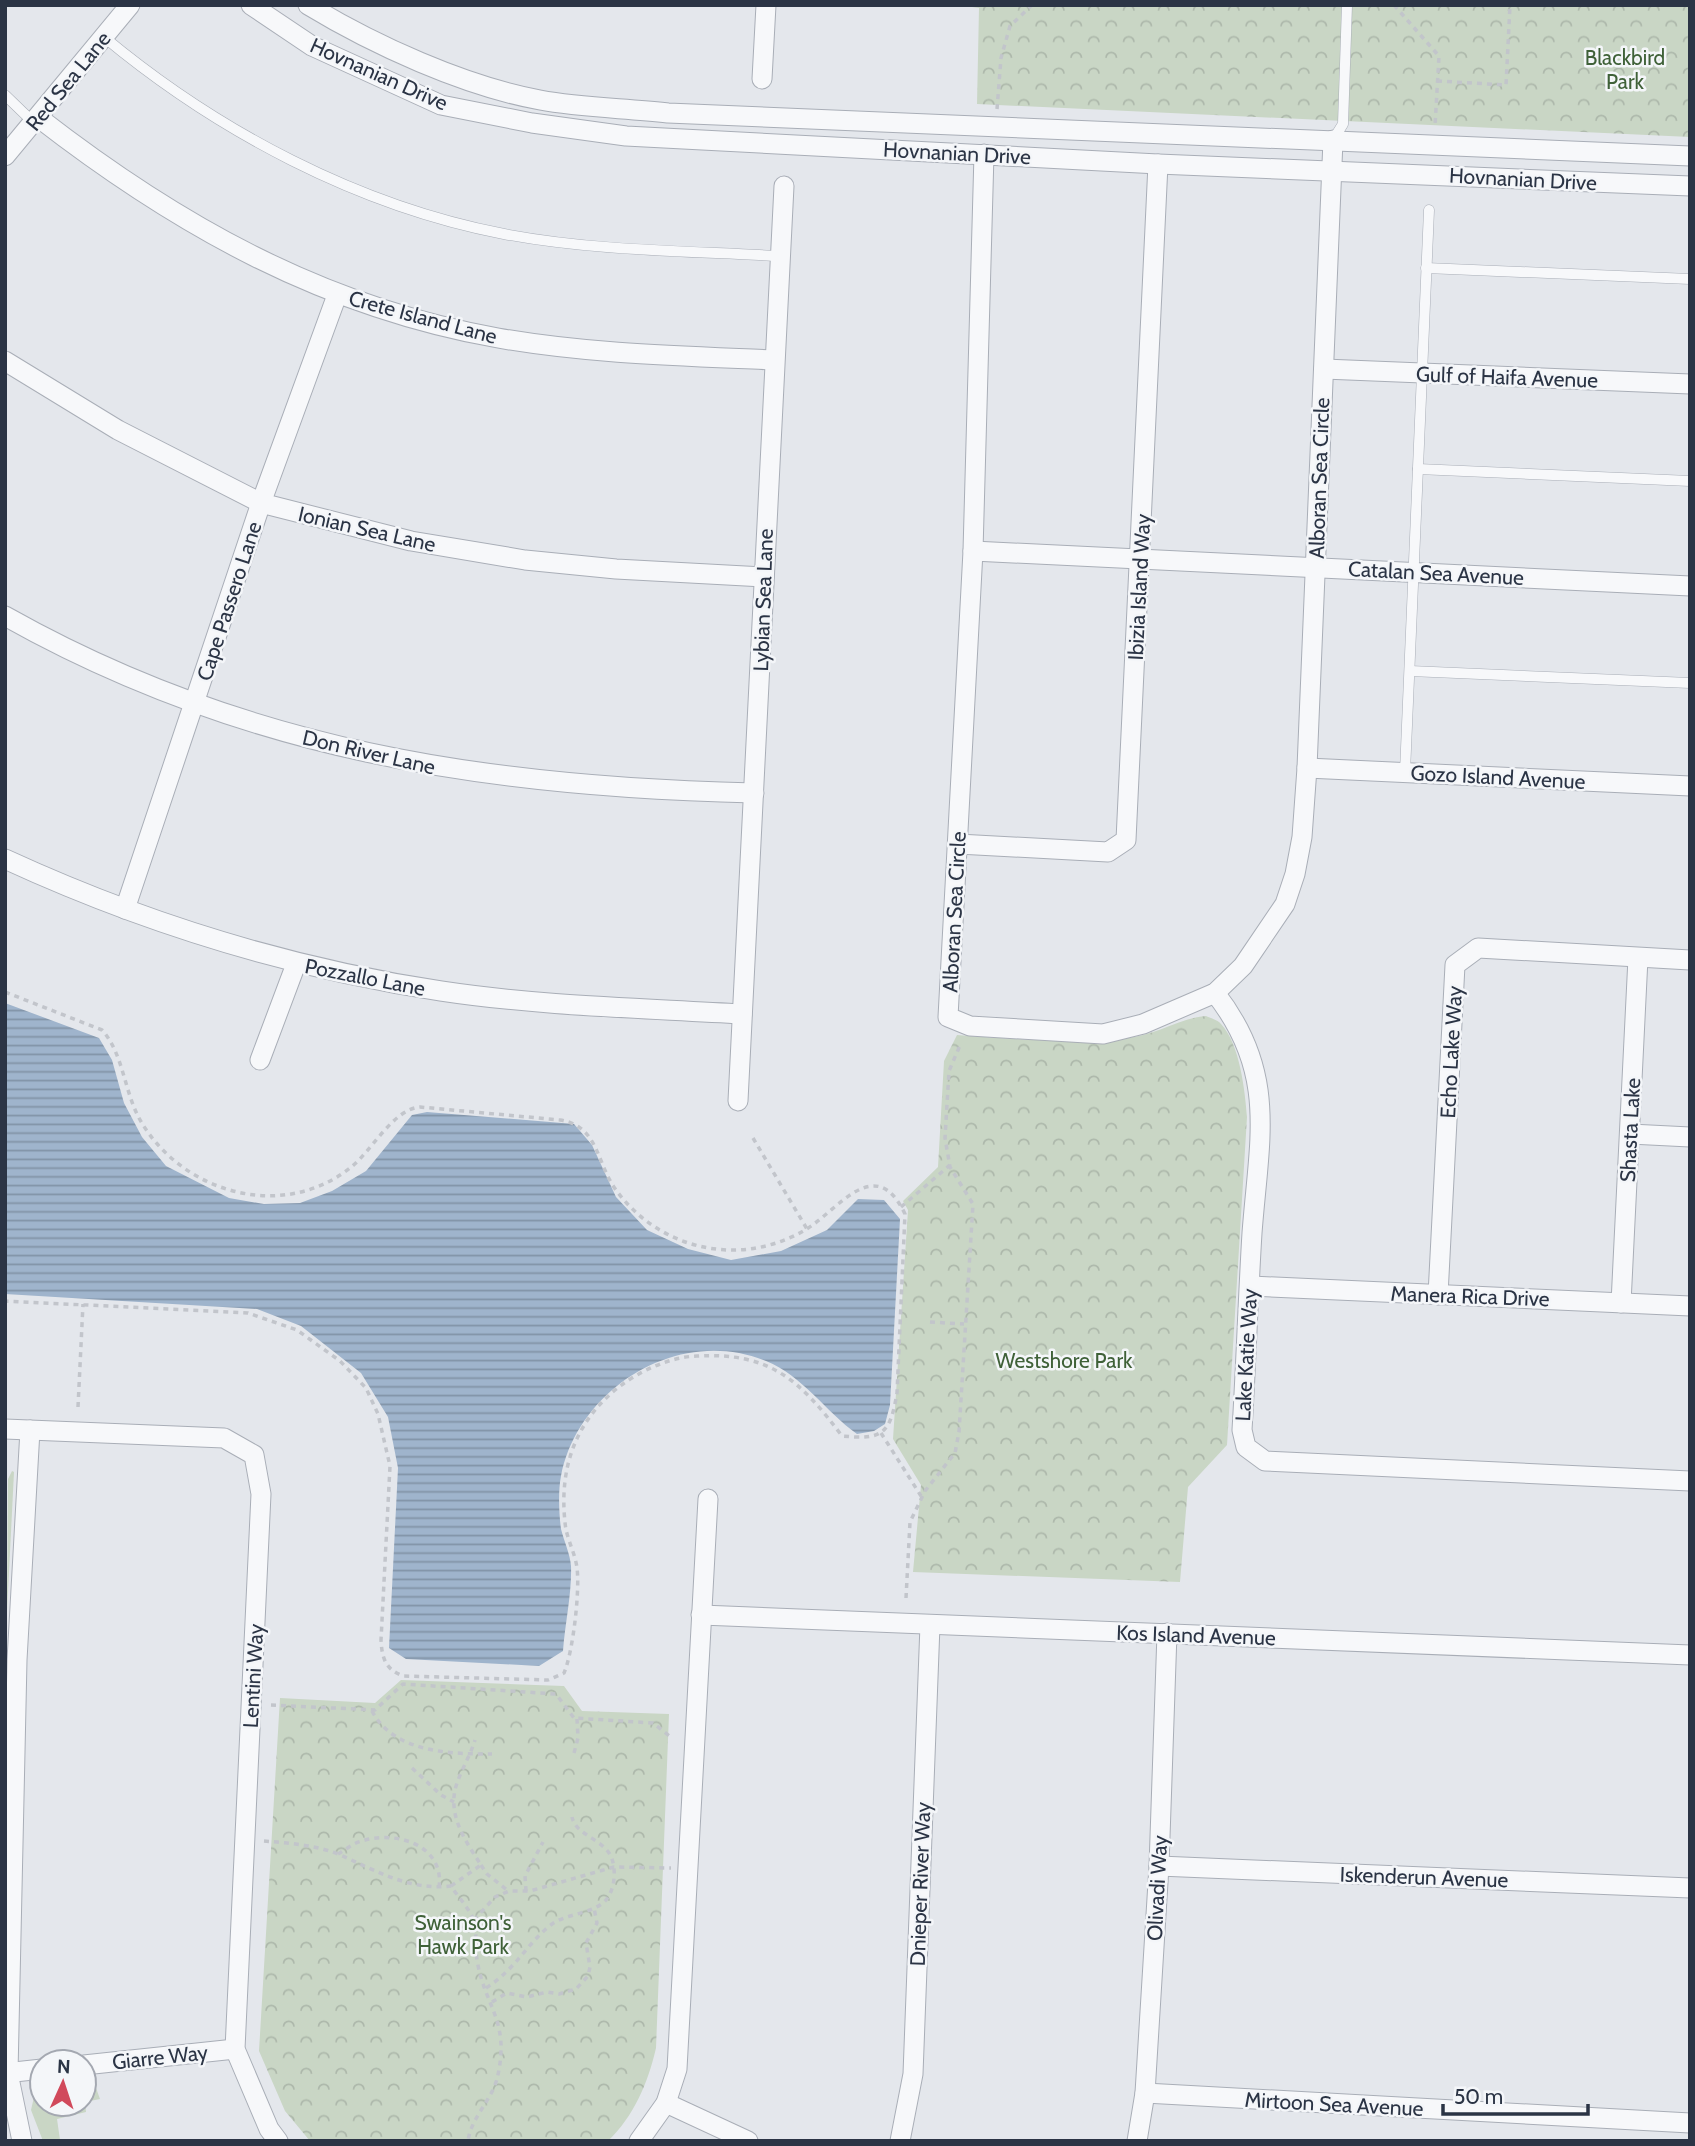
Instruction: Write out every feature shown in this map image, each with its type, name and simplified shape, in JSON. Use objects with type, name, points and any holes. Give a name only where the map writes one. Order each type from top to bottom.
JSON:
[{"type":"street","name":"Red Sea Lane","points":[[5,156],[130,5]]},
{"type":"street","name":"Hovnanian Drive","points":[[251,5],[312,46],[441,105],[532,123],[626,136],[1158,164],[1690,186]]},
{"type":"street","name":"Hovnanian Drive","points":[[308,5],[352,31],[451,74],[539,100],[668,113],[1690,156]]},
{"type":"street","points":[[762,79],[766,5]]},
{"type":"street","name":"Crete Island Lane","points":[[36,120],[195,227],[337,295],[450,327],[541,344],[679,356],[773,360]]},
{"type":"street","name":"Alboran Sea Circle","points":[[984,154],[972,551],[948,1017],[970,1026],[1103,1034],[1143,1024],[1215,993],[1243,966],[1285,904],[1295,874],[1302,837],[1307,768],[1333,140]]},
{"type":"street","name":"Ibizia Island Way","points":[[958,844],[1108,852],[1126,840],[1158,164]]},
{"type":"street","name":"Lybian Sea Lane","points":[[738,1101],[783,186]]},
{"type":"street","name":"Cape Passero Lane","points":[[125,909],[261,503],[337,295]]},
{"type":"street","name":"Ionian Sea Lane","points":[[5,361],[118,430],[261,503],[411,541],[525,560],[604,568],[764,577]]},
{"type":"street","name":"Gulf of Haifa Avenue","points":[[1324,369],[1690,384]]},
{"type":"street","name":"Catalan Sea Avenue","points":[[972,551],[1690,586]]},
{"type":"street","name":"Don River Lane","points":[[5,616],[98,662],[196,703],[334,746],[457,771],[559,784],[754,793]]},
{"type":"street","name":"Gozo Island Avenue","points":[[1307,768],[1690,786]]},
{"type":"street","name":"Pozzallo Lane","points":[[5,859],[125,909],[296,964],[441,991],[513,999],[742,1014]]},
{"type":"street","name":"Echo Lake Way","points":[[1437,1295],[1455,965],[1478,948],[1690,960]]},
{"type":"street","name":"Shasta Lake","points":[[1621,1303],[1638,958]]},
{"type":"street","points":[[260,1060],[296,964]]},
{"type":"street","name":"Lake Katie Way","points":[[1215,993],[1234,1017],[1243,1036],[1260,1096],[1262,1121],[1242,1430],[1246,1447],[1265,1461],[1690,1481]]},
{"type":"street","points":[[1630,1134],[1690,1137]]},
{"type":"street","name":"Manera Rica Drive","points":[[1251,1286],[1690,1307]]},
{"type":"street","name":"Lentini Way","points":[[5,1429],[223,1438],[254,1455],[261,1494],[235,2049],[269,2129],[278,2141]]},
{"type":"street","points":[[22,2141],[7,2073],[11,1660],[30,1430]]},
{"type":"street","points":[[639,2141],[666,2103],[677,2069],[708,1499]]},
{"type":"street","name":"Kos Island Avenue","points":[[701,1615],[1690,1655]]},
{"type":"street","name":"Dnieper River Way","points":[[900,2141],[905,2128],[913,2074],[930,1625]]},
{"type":"street","name":"Olivadi Way","points":[[1137,2141],[1145,2094],[1159,1866],[1167,1633]]},
{"type":"street","name":"Iskenderun Avenue","points":[[1159,1866],[1690,1888]]},
{"type":"street","name":"Giarre Way","points":[[98,2064],[235,2049]]},
{"type":"street","points":[[7,2073],[28,2071]]},
{"type":"street","name":"Mirtoon Sea Avenue","points":[[1145,2094],[1690,2123]]},
{"type":"street","points":[[666,2103],[748,2141]]},
{"type":"lane","points":[[1333,140],[1343,124],[1347,5]]},
{"type":"lane","points":[[104,37],[153,78],[204,111],[301,165],[390,202],[503,233],[564,242],[779,256]]},
{"type":"lane","points":[[5,95],[36,120]]},
{"type":"lane","points":[[1405,772],[1429,210]]},
{"type":"lane","points":[[1426,268],[1690,279]]},
{"type":"lane","points":[[1418,469],[1690,481]]},
{"type":"lane","points":[[1410,671],[1690,684]]},
{"type":"path","points":[[997,109],[1001,58],[1010,26],[1032,5]]},
{"type":"path","points":[[1394,5],[1439,56],[1435,129]]},
{"type":"path","points":[[1437,81],[1507,85],[1510,5]]},
{"type":"path","points":[[5,992],[102,1030],[112,1043],[134,1108],[156,1143],[186,1172],[220,1189],[270,1196],[319,1186],[365,1156],[397,1116],[409,1108],[421,1107],[560,1120],[579,1125],[592,1137],[614,1189],[628,1205],[656,1229],[696,1245],[716,1249],[753,1248],[778,1242],[807,1229],[852,1191],[865,1186],[884,1190],[894,1196],[905,1214],[897,1393],[893,1419],[881,1433],[870,1439],[842,1436],[800,1384],[763,1363],[719,1355],[679,1356],[634,1376],[606,1397],[577,1434],[564,1477],[565,1523],[577,1569],[570,1657],[564,1673],[548,1680],[403,1676],[391,1671],[382,1657],[390,1466],[378,1414],[366,1388],[340,1361],[297,1330],[248,1313],[5,1301]]},
{"type":"path","points":[[906,1598],[911,1522],[922,1497],[955,1453],[959,1432],[973,1204],[950,1165],[944,1138],[949,1071],[962,1041]]},
{"type":"path","points":[[753,1138],[807,1229]]},
{"type":"path","points":[[901,1207],[950,1165]]},
{"type":"path","points":[[78,1407],[83,1304]]},
{"type":"path","points":[[930,1322],[964,1324]]},
{"type":"path","points":[[881,1433],[922,1497]]},
{"type":"path","points":[[271,1705],[371,1710],[403,1684],[556,1694],[577,1719],[578,1738],[574,1753]]},
{"type":"path","points":[[371,1710],[382,1726],[416,1746],[440,1752],[492,1754]]},
{"type":"path","points":[[577,1719],[653,1723],[672,1738]]},
{"type":"path","points":[[475,1740],[455,1790],[454,1801],[460,1831],[487,1874],[509,1891]]},
{"type":"path","points":[[412,1768],[441,1795],[454,1801]]},
{"type":"path","points":[[486,1988],[512,1969],[553,1924],[594,1908],[605,1901],[612,1891],[614,1867],[609,1853],[575,1825],[572,1817]]},
{"type":"path","points":[[338,1854],[359,1841],[378,1837],[422,1846],[434,1857],[439,1888]]},
{"type":"path","points":[[264,1841],[306,1845],[338,1854],[395,1880],[439,1888],[451,1886],[481,1866]]},
{"type":"path","points":[[526,1891],[525,1876],[544,1842]]},
{"type":"path","points":[[474,1920],[495,1897],[509,1891],[526,1891],[614,1867],[687,1868]]},
{"type":"path","points":[[451,1886],[474,1920],[477,1961],[502,2037],[491,2097],[469,2130],[468,2141]]},
{"type":"path","points":[[492,2003],[507,1993],[527,1997],[547,1992],[572,1992],[585,1982],[590,1967],[586,1943],[597,1923],[594,1908]]},
{"type":"green space","name":"Blackbird Park","points":[[958,5],[1690,5],[1690,137],[977,104],[979,8]]},
{"type":"green space","name":"Westshore Park","points":[[1206,1016],[1220,1023],[1233,1043],[1245,1094],[1247,1117],[1227,1445],[1188,1487],[1180,1582],[913,1572],[921,1485],[893,1439],[908,1210],[903,1201],[938,1167],[944,1061],[957,1035],[1090,1041],[1134,1037]]},
{"type":"green space","points":[[12,1471],[14,1472],[7,1612],[8,1479]]},
{"type":"green space","name":"Swainson's Hawk Park","points":[[401,1680],[564,1686],[582,1711],[669,1714],[656,2048],[649,2074],[633,2110],[608,2141],[310,2141],[285,2111],[259,2051],[280,1698],[375,1703]]},
{"type":"green space","points":[[34,2118],[61,2118],[57,2119],[60,2140],[43,2141]]},
{"type":"water","points":[[5,1003],[99,1038],[112,1060],[124,1103],[142,1137],[166,1166],[229,1198],[264,1204],[300,1203],[332,1191],[366,1171],[412,1115],[427,1112],[574,1124],[592,1145],[616,1197],[647,1230],[688,1249],[731,1260],[781,1251],[827,1230],[858,1199],[884,1200],[900,1219],[890,1405],[885,1424],[874,1431],[857,1434],[803,1385],[779,1368],[766,1361],[733,1352],[700,1351],[667,1358],[637,1372],[610,1391],[588,1416],[571,1444],[561,1476],[560,1523],[571,1566],[563,1651],[539,1666],[406,1659],[389,1648],[398,1468],[388,1417],[361,1373],[301,1326],[257,1309],[5,1294]]}]
